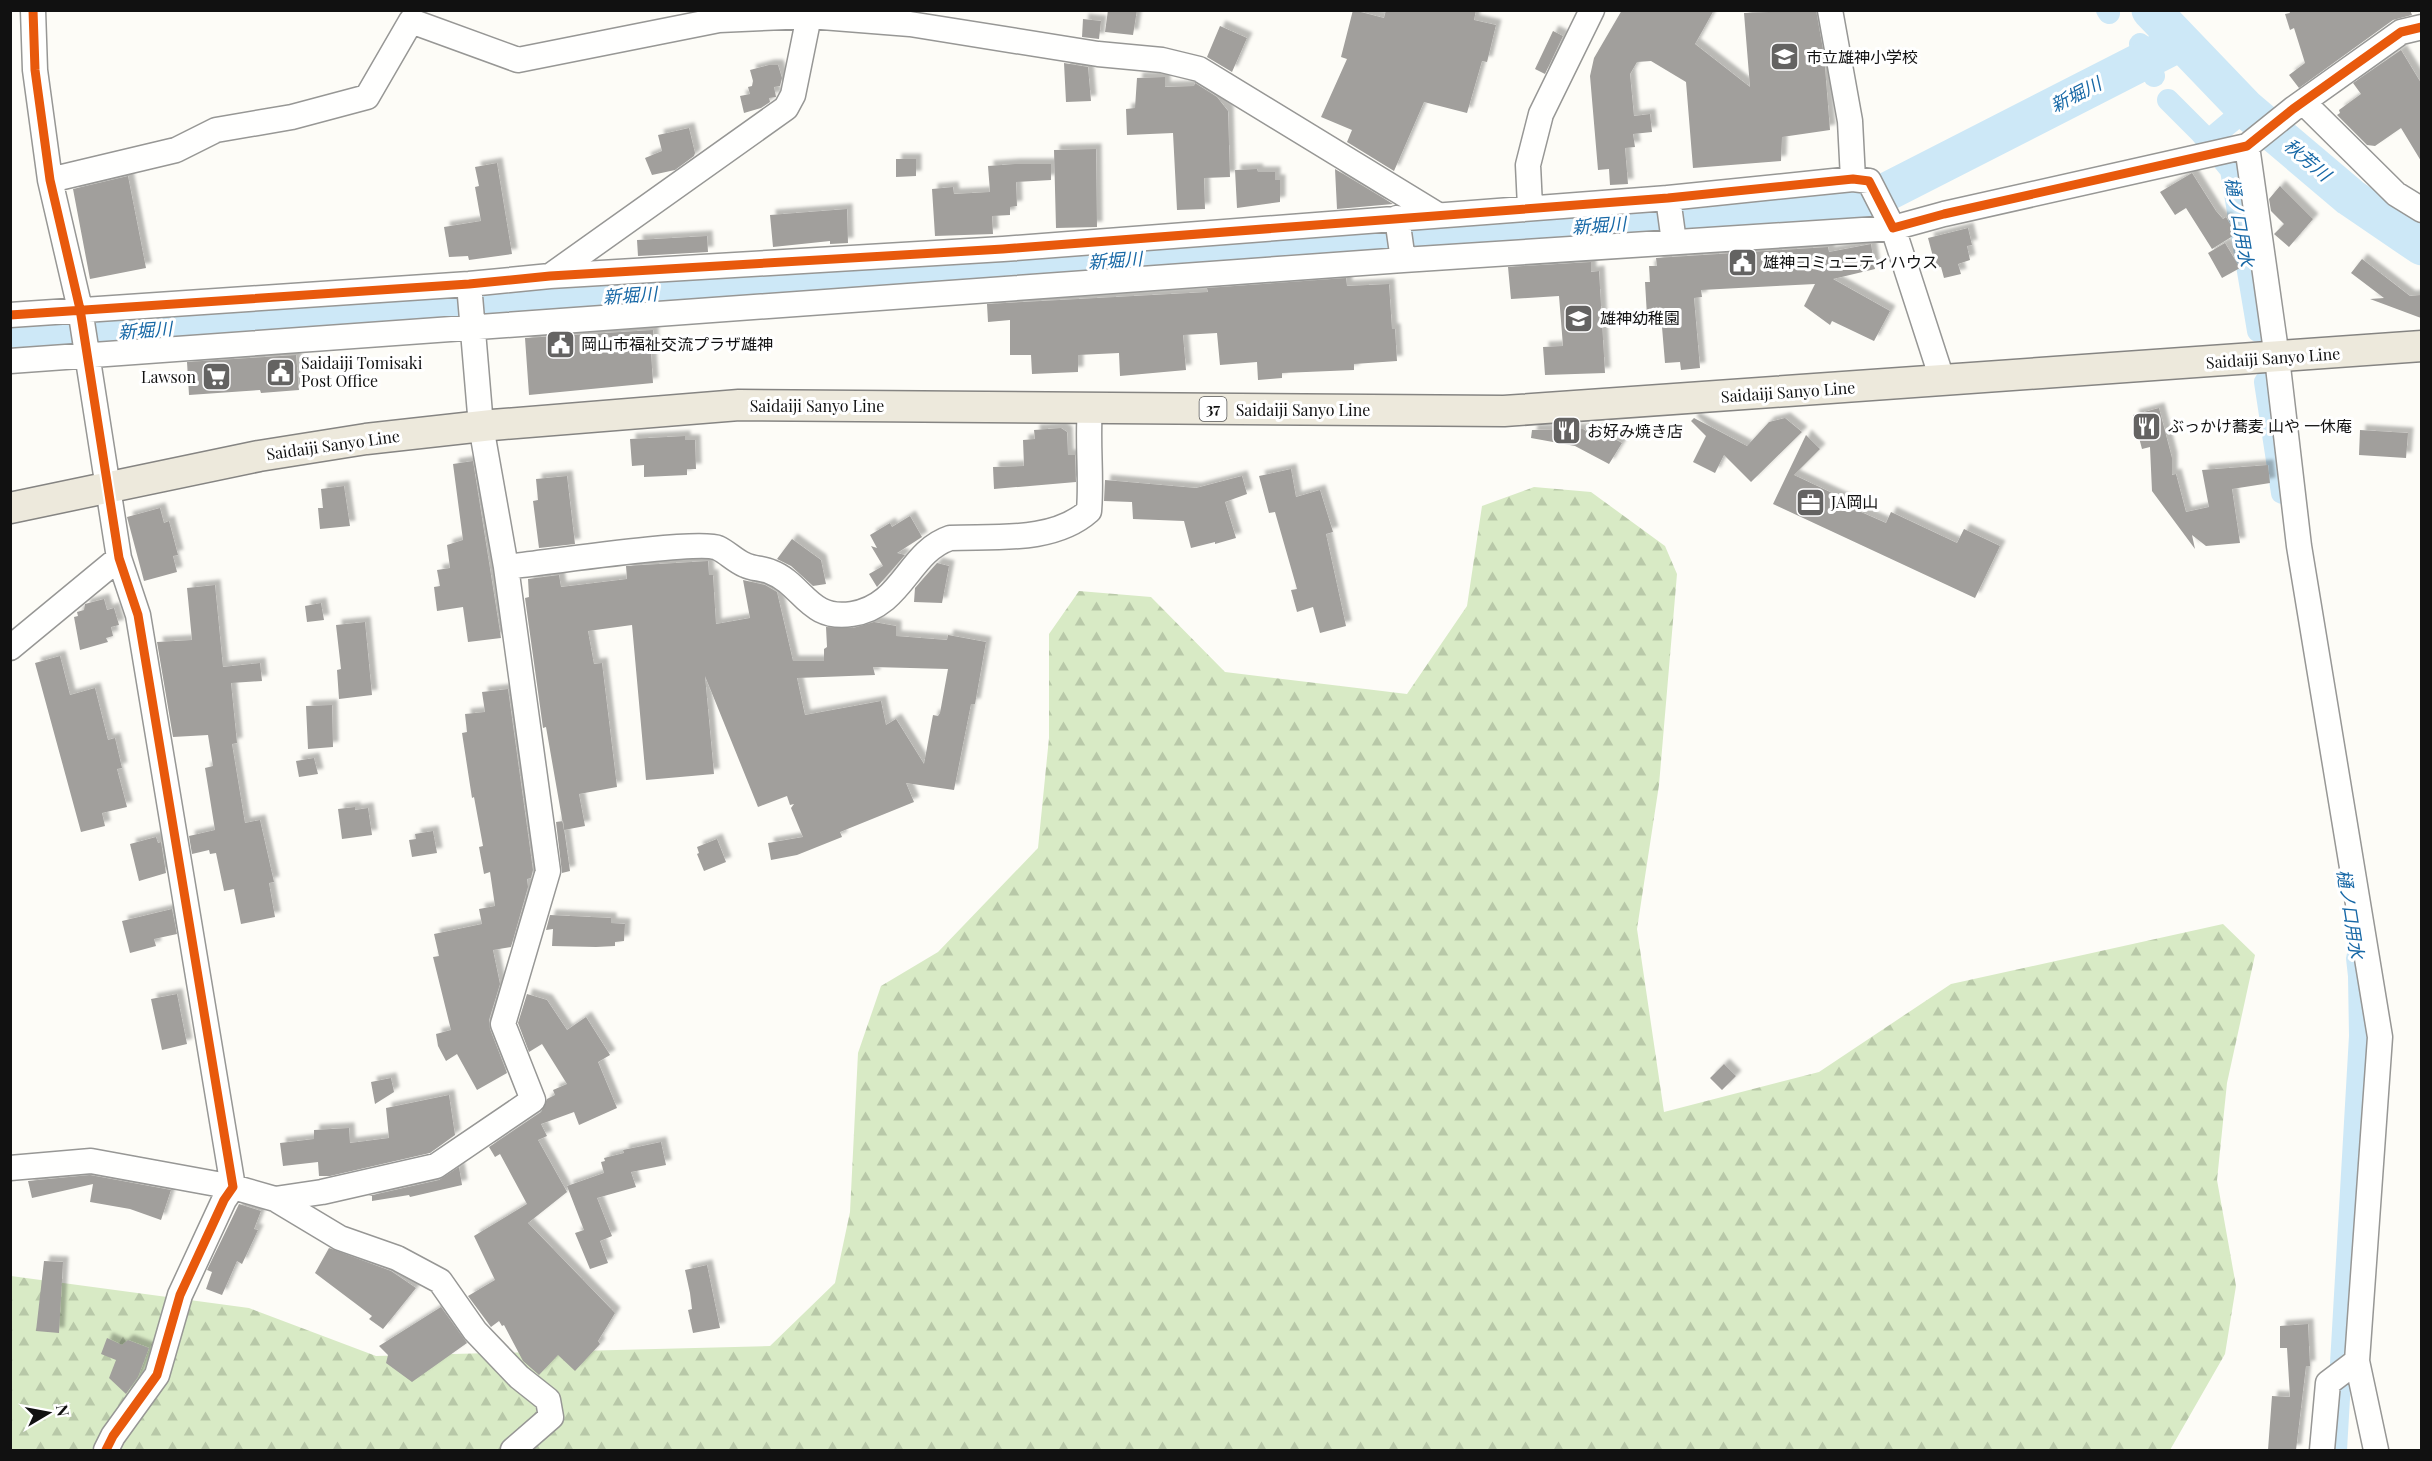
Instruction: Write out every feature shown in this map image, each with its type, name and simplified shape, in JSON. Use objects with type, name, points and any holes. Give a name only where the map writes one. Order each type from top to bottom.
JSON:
[{"type":"main road","name":"Saidaiji Sanyo Line","points":[[10,508],[106,486],[259,456],[366,439],[481,426],[740,405],[1504,411],[2421,346]]},
{"type":"street","points":[[33,10],[35,70],[50,180],[81,314],[85,352],[119,558],[138,615],[233,1187],[224,1200],[180,1295],[157,1375],[113,1436],[106,1450]]},
{"type":"street","points":[[1530,207],[1527,165],[1541,114],[1592,10]]},
{"type":"street","points":[[1830,10],[1861,180],[1892,224],[1942,379]]},
{"type":"street","points":[[50,180],[176,150],[216,130],[292,117],[367,97],[411,21],[518,60],[718,15],[809,16],[910,24],[1098,54],[1162,60],[1199,69],[1438,215]]},
{"type":"street","points":[[550,276],[786,108],[793,95],[809,16]]},
{"type":"street","points":[[10,361],[85,352],[1008,286],[1403,255],[1892,224],[2250,143],[2402,32],[2421,27]]},
{"type":"street","points":[[2298,106],[2396,194],[2421,210]]},
{"type":"street","points":[[2250,143],[2299,546],[2380,1037],[2357,1361],[2376,1450]]},
{"type":"street","points":[[10,315],[81,314],[468,288],[550,276],[1004,254],[1398,223],[1438,215],[1530,207],[1669,202],[1861,180]]},
{"type":"street","points":[[1669,202],[1673,237]]},
{"type":"street","points":[[1398,223],[1403,255]]},
{"type":"street","points":[[1004,254],[1008,286]]},
{"type":"street","points":[[275,1199],[322,1192],[436,1167],[533,1100],[503,1024],[548,871],[506,567],[481,426],[468,288]]},
{"type":"street","points":[[506,567],[712,546],[747,567],[772,572],[819,609],[836,615],[855,613],[874,606],[899,588],[934,543],[950,538],[1051,532],[1076,523],[1089,511],[1091,486],[1087,444],[1089,408]]},
{"type":"street","points":[[10,648],[119,558]]},
{"type":"street","points":[[10,1168],[91,1161],[233,1187],[275,1199],[340,1238],[397,1258],[440,1281],[475,1331],[519,1377],[548,1400],[551,1417],[513,1450]]},
{"type":"street","points":[[2322,1450],[2328,1383],[2357,1361]]},
{"type":"green space","points":[[1534,487],[1591,492],[1665,546],[1677,574],[1659,785],[1637,929],[1664,1112],[1819,1072],[1951,984],[2223,924],[2255,955],[2227,1083],[2217,1180],[2236,1286],[2225,1354],[2170,1450],[11,1450],[11,1276],[249,1308],[376,1356],[770,1346],[835,1283],[850,1212],[858,1053],[881,986],[938,952],[1038,848],[1049,738],[1049,634],[1079,591],[1151,597],[1225,672],[1407,694],[1467,606],[1482,506]]},
{"type":"building","points":[[1108,10],[1137,10],[1133,35],[1105,32]]},
{"type":"building","points":[[1353,10],[1384,18],[1386,10],[1476,10],[1474,20],[1496,25],[1487,62],[1482,61],[1467,113],[1424,102],[1394,171],[1347,142],[1352,130],[1321,117],[1347,59],[1341,57]]},
{"type":"building","points":[[1622,10],[1714,10],[1695,44],[1750,87],[1744,13],[1816,10],[1824,55],[1830,130],[1782,137],[1781,161],[1693,168],[1686,82],[1651,61],[1637,62],[1630,74],[1634,116],[1650,114],[1652,132],[1633,134],[1635,147],[1625,148],[1628,184],[1610,185],[1609,169],[1598,170],[1590,76],[1594,58]]},
{"type":"building","points":[[2289,10],[2410,10],[2412,15],[2393,20],[2299,88],[2289,75],[2305,63],[2294,28],[2290,30],[2285,14],[2290,13]]},
{"type":"building","points":[[1083,19],[1101,21],[1099,39],[1082,37]]},
{"type":"building","points":[[1220,26],[1247,38],[1232,72],[1207,57]]},
{"type":"building","points":[[1553,31],[1563,36],[1545,74],[1535,69]]},
{"type":"building","points":[[2401,50],[2421,83],[2421,161],[2401,128],[2375,146],[2367,145],[2337,115],[2340,113],[2339,110],[2361,94],[2353,83]]},
{"type":"building","points":[[1064,63],[1088,67],[1091,101],[1066,102]]},
{"type":"building","points":[[778,65],[782,78],[780,86],[774,87],[776,97],[769,98],[770,102],[761,108],[744,113],[740,96],[750,94],[748,87],[752,86],[753,81],[750,70]]},
{"type":"building","points":[[1165,77],[1165,87],[1194,86],[1195,83],[1217,97],[1228,111],[1230,177],[1204,178],[1205,209],[1177,210],[1173,133],[1127,135],[1126,109],[1135,108],[1137,78]]},
{"type":"building","points":[[689,128],[694,156],[675,170],[652,175],[645,158],[662,151],[658,135]]},
{"type":"building","points":[[1096,149],[1097,227],[1056,228],[1054,150]]},
{"type":"building","points":[[896,159],[916,159],[916,176],[896,177]]},
{"type":"building","points":[[497,163],[512,254],[469,260],[468,256],[449,257],[444,227],[481,221],[475,187],[479,186],[475,167]]},
{"type":"building","points":[[1051,164],[1051,180],[1016,182],[1017,206],[1010,207],[1010,215],[992,216],[993,234],[935,236],[932,189],[953,187],[954,194],[990,192],[988,166]]},
{"type":"building","points":[[1257,169],[1258,172],[1275,172],[1275,180],[1280,180],[1280,202],[1237,208],[1235,170]]},
{"type":"building","points":[[1335,169],[1393,204],[1337,209]]},
{"type":"building","points":[[2192,173],[2216,211],[2223,219],[2226,217],[2236,234],[2212,249],[2186,208],[2175,215],[2160,192]]},
{"type":"building","points":[[128,176],[146,268],[90,279],[73,189]]},
{"type":"building","points":[[2280,186],[2313,219],[2289,247],[2274,234],[2284,224],[2271,211],[2269,199]]},
{"type":"building","points":[[847,209],[848,243],[830,244],[830,241],[773,247],[770,215]]},
{"type":"building","points":[[1968,228],[1972,245],[1967,246],[1970,260],[1958,264],[1961,274],[1944,278],[1941,267],[1936,268],[1928,238]]},
{"type":"building","points":[[707,236],[708,252],[638,256],[637,240]]},
{"type":"building","points":[[2225,243],[2240,268],[2222,278],[2208,253]]},
{"type":"building","points":[[1871,244],[1875,269],[1833,279],[1890,311],[1874,341],[1832,321],[1830,325],[1804,306],[1815,284],[1701,290],[1702,297],[1694,298],[1700,368],[1681,370],[1680,362],[1665,363],[1661,315],[1647,316],[1645,282],[1650,282],[1649,266],[1657,266],[1656,258],[1828,247],[1829,252]]},
{"type":"building","points":[[2362,259],[2410,296],[2421,295],[2421,318],[2370,299],[2384,298],[2351,273]]},
{"type":"building","points":[[1591,262],[1591,272],[1599,271],[1605,373],[1545,375],[1543,347],[1563,346],[1559,296],[1511,299],[1508,267]]},
{"type":"building","points":[[1346,278],[1347,286],[1389,284],[1397,361],[1354,364],[1354,370],[1282,373],[1282,378],[1258,380],[1257,362],[1220,365],[1217,333],[1183,335],[1186,370],[1120,376],[1119,353],[1078,355],[1078,372],[1032,374],[1031,355],[1010,355],[1010,320],[988,322],[987,304],[1208,292],[1207,288]]},
{"type":"building","points":[[653,330],[654,353],[651,353],[653,383],[529,395],[525,338]]},
{"type":"building","points":[[296,355],[299,390],[189,395],[187,362]]},
{"type":"building","points":[[2159,408],[2172,458],[2172,475],[2176,474],[2186,512],[2209,507],[2202,470],[2268,465],[2270,483],[2232,489],[2240,543],[2206,546],[2192,535],[2195,549],[2152,491],[2150,447],[2142,449],[2133,415]]},
{"type":"building","points":[[1694,418],[1747,446],[1769,422],[1785,418],[1802,432],[1751,482],[1724,455],[1715,473],[1693,462],[1706,436],[1691,421]]},
{"type":"building","points":[[1061,428],[1067,432],[1068,455],[1075,455],[1076,482],[994,489],[993,467],[1024,466],[1023,440],[1035,439],[1034,430]]},
{"type":"building","points":[[1583,429],[1592,435],[1596,429],[1622,443],[1609,464],[1575,446],[1531,438],[1532,430]]},
{"type":"building","points":[[2360,430],[2408,433],[2406,458],[2359,455]]},
{"type":"building","points":[[1806,435],[1820,449],[1794,475],[1847,500],[1845,505],[1886,523],[1891,512],[1957,543],[1964,529],[2000,546],[1975,598],[1773,504]]},
{"type":"building","points":[[685,436],[685,440],[695,440],[696,469],[687,469],[687,475],[644,477],[644,465],[632,466],[630,439]]},
{"type":"building","points":[[473,461],[501,638],[468,642],[463,607],[437,611],[434,587],[440,586],[437,570],[450,568],[447,545],[463,540],[453,464]]},
{"type":"building","points":[[1291,469],[1296,497],[1320,490],[1333,532],[1326,534],[1346,626],[1320,633],[1313,607],[1297,612],[1291,590],[1297,589],[1275,512],[1269,513],[1259,476]]},
{"type":"building","points":[[567,476],[575,544],[539,548],[533,501],[538,500],[536,479]]},
{"type":"building","points":[[1242,476],[1247,494],[1225,502],[1236,538],[1215,544],[1215,542],[1191,548],[1184,521],[1133,519],[1132,502],[1104,501],[1105,480],[1196,488]]},
{"type":"building","points":[[344,486],[350,526],[320,529],[318,508],[323,508],[321,489]]},
{"type":"building","points":[[160,508],[164,523],[169,521],[178,555],[173,556],[177,572],[144,581],[127,517]]},
{"type":"building","points":[[910,516],[922,537],[897,553],[905,555],[877,587],[869,574],[883,566],[871,546],[877,548],[870,535],[890,523],[892,527]]},
{"type":"building","points":[[792,539],[821,560],[826,584],[813,586],[791,566],[777,559]]},
{"type":"building","points":[[708,561],[709,575],[713,575],[716,624],[750,618],[743,580],[765,585],[777,592],[793,661],[824,661],[824,649],[827,647],[826,627],[853,628],[874,622],[896,626],[896,636],[947,640],[948,635],[986,642],[975,704],[971,704],[954,790],[906,783],[914,802],[840,832],[842,837],[797,855],[771,860],[768,843],[803,837],[791,808],[794,804],[790,805],[787,796],[758,807],[705,676],[714,774],[646,780],[632,625],[588,631],[594,664],[602,663],[617,787],[579,794],[585,826],[564,830],[546,727],[543,728],[525,598],[529,597],[528,579],[559,575],[561,587],[627,579],[626,566]],"holes":[[[873,667],[948,669],[940,713],[938,716],[933,715],[924,764],[896,719],[886,725],[881,701],[805,715],[797,678],[875,675]]]},
{"type":"building","points":[[937,563],[949,566],[942,603],[914,602],[915,588]]},
{"type":"building","points":[[215,585],[223,667],[260,663],[262,681],[231,683],[237,743],[232,744],[245,823],[260,820],[274,882],[269,883],[275,917],[241,924],[234,889],[224,891],[216,853],[210,854],[209,850],[192,854],[189,836],[215,830],[205,768],[213,766],[208,735],[173,737],[157,642],[192,640],[187,588]]},
{"type":"building","points":[[104,599],[107,610],[114,608],[119,625],[111,627],[113,636],[106,638],[108,642],[80,650],[74,617],[78,616],[77,612],[84,610],[85,604]]},
{"type":"building","points":[[321,603],[324,620],[307,622],[305,606]]},
{"type":"building","points":[[365,622],[372,695],[339,699],[337,670],[341,669],[336,625]]},
{"type":"building","points":[[60,656],[70,695],[95,688],[108,740],[115,738],[122,768],[117,769],[127,807],[102,813],[105,826],[81,832],[35,663]]},
{"type":"building","points":[[508,689],[533,870],[531,878],[527,879],[528,887],[511,947],[493,950],[500,984],[489,1020],[490,1029],[507,1073],[477,1090],[457,1054],[446,1061],[438,1046],[436,1034],[451,1030],[433,957],[439,956],[434,934],[482,924],[479,909],[495,906],[490,872],[484,874],[479,847],[483,846],[474,797],[472,798],[462,733],[467,732],[465,714],[485,712],[482,692]]},
{"type":"building","points":[[332,705],[333,747],[308,749],[306,706]]},
{"type":"building","points":[[314,758],[318,774],[299,777],[296,761]]},
{"type":"building","points":[[355,807],[355,810],[368,808],[372,835],[342,839],[338,809]]},
{"type":"building","points":[[563,821],[570,871],[562,873],[556,822]]},
{"type":"building","points":[[433,831],[437,853],[412,857],[409,840],[416,839],[415,834]]},
{"type":"building","points":[[156,837],[158,843],[161,842],[166,873],[139,881],[130,844]]},
{"type":"building","points":[[717,839],[726,862],[704,871],[697,854],[699,853],[697,847]]},
{"type":"building","points":[[172,909],[177,934],[154,939],[156,946],[130,953],[122,921]]},
{"type":"building","points":[[550,915],[611,918],[611,923],[625,924],[624,941],[615,942],[615,946],[552,946],[553,929],[546,930]]},
{"type":"building","points":[[177,994],[187,1044],[162,1050],[151,999]]},
{"type":"building","points":[[527,994],[547,1000],[567,1030],[586,1017],[610,1055],[598,1062],[617,1108],[579,1125],[574,1112],[541,1124],[547,1136],[538,1140],[567,1192],[528,1223],[615,1313],[598,1341],[600,1344],[575,1371],[558,1355],[539,1375],[523,1361],[504,1325],[502,1326],[499,1321],[491,1327],[468,1296],[495,1280],[474,1236],[527,1204],[500,1154],[495,1157],[489,1147],[541,1112],[547,1099],[555,1095],[553,1090],[567,1084],[542,1044],[529,1052],[518,1023]]},
{"type":"building","points":[[1724,1064],[1736,1076],[1722,1090],[1710,1078]]},
{"type":"building","points":[[391,1078],[394,1092],[375,1104],[371,1082]]},
{"type":"building","points":[[449,1095],[455,1135],[430,1153],[330,1176],[319,1176],[318,1162],[283,1166],[280,1143],[314,1139],[314,1130],[349,1128],[350,1143],[389,1138],[386,1108]]},
{"type":"building","points":[[661,1142],[666,1165],[631,1172],[636,1187],[597,1198],[612,1236],[600,1241],[608,1263],[590,1269],[575,1233],[584,1230],[567,1186],[604,1173],[601,1162],[605,1161],[604,1158],[624,1153],[623,1150]]},
{"type":"building","points":[[459,1167],[462,1185],[410,1197],[409,1195],[372,1201],[372,1196],[368,1196],[439,1180]]},
{"type":"building","points":[[90,1175],[171,1190],[161,1220],[130,1209],[90,1202],[93,1184],[32,1198],[28,1181]]},
{"type":"building","points":[[239,1204],[261,1211],[254,1229],[258,1230],[242,1264],[237,1261],[222,1295],[206,1289],[212,1272],[207,1270]]},
{"type":"building","points":[[329,1248],[391,1271],[416,1288],[383,1329],[369,1319],[372,1316],[315,1273]]},
{"type":"building","points":[[44,1261],[63,1262],[59,1333],[36,1331]]},
{"type":"building","points":[[707,1265],[720,1328],[693,1333],[688,1310],[692,1309],[690,1293],[685,1270]]},
{"type":"building","points":[[441,1307],[467,1343],[412,1382],[386,1363],[388,1355],[379,1346]]},
{"type":"building","points":[[2308,1324],[2310,1366],[2306,1366],[2296,1450],[2268,1450],[2272,1396],[2290,1397],[2287,1348],[2280,1348],[2280,1326]]},
{"type":"building","points":[[107,1338],[122,1345],[128,1340],[149,1348],[138,1377],[126,1394],[109,1378],[116,1360],[101,1354]]},
{"type":"waterway","name":"秋芳川","points":[[2151,10],[2246,109],[2350,197],[2422,246]]},
{"type":"waterway","name":"新堀川","points":[[10,341],[1857,207],[2180,42]]},
{"type":"waterway","name":"樋ノ口用水","points":[[2140,44],[2154,76]]},
{"type":"waterway","name":"樋ノ口用水","points":[[2168,100],[2201,133],[2231,170],[2258,331]]},
{"type":"waterway","points":[[2208,141],[2246,109]]},
{"type":"waterway","name":"樋ノ口用水","points":[[2265,382],[2282,493]]},
{"type":"waterway","name":"樋ノ口用水","points":[[2336,1450],[2360,1036],[2357,958]]},
{"type":"cycle path","points":[[33,10],[35,70],[50,180],[80,309],[119,558],[138,615],[233,1187],[224,1200],[180,1295],[157,1375],[113,1436],[106,1450]]},
{"type":"cycle path","points":[[10,315],[469,284],[550,276],[1003,249],[1668,198],[1853,179],[1869,181],[1893,228],[1944,214],[2247,146],[2293,109],[2401,32],[2422,27]]},
{"type":"place","name":"市立雄神小学校","points":[[1785,57]]},
{"type":"place","name":"雄神コミュニティハウス","points":[[1742,262]]},
{"type":"place","name":"雄神幼稚園","points":[[1579,318]]},
{"type":"place","name":"岡山市福祉交流プラザ雄神","points":[[560,344]]},
{"type":"place","name":"Saidaiji Tomisaki Post Office","points":[[280,372]]},
{"type":"place","name":"Lawson","points":[[217,377]]},
{"type":"place","name":"ぶっかけ蕎麦 山や 一休庵","points":[[2147,426]]},
{"type":"place","name":"お好み焼き店","points":[[1566,431]]},
{"type":"place","name":"JA岡山","points":[[1810,502]]}]
